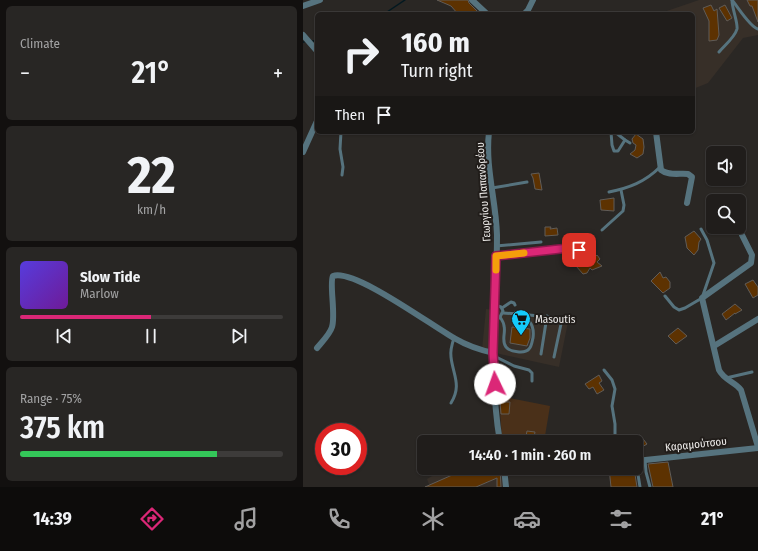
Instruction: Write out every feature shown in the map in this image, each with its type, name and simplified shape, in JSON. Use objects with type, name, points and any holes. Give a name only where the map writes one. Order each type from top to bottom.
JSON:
[{"type":"street","points":[[303,6],[320,0]]},
{"type":"street","points":[[472,0],[485,12]]},
{"type":"street","points":[[526,12],[533,0]]},
{"type":"street","points":[[303,35],[315,49]]},
{"type":"street","points":[[303,152],[315,125]]},
{"type":"street","name":"Γεωργίου Παπανδρέου","points":[[489,134],[488,159],[493,188],[496,222],[494,355],[497,422],[500,435]]},
{"type":"street","points":[[657,134],[659,168],[664,173],[688,174],[691,176],[687,203]]},
{"type":"street","points":[[742,235],[752,255],[751,263],[702,298],[719,370],[725,378],[741,390],[758,447]]},
{"type":"street","points":[[317,348],[332,327],[333,307],[331,282],[335,275],[345,277],[382,292],[454,338],[476,349],[494,355]]},
{"type":"street","points":[[714,346],[758,319]]},
{"type":"street","name":"Καραμούτσου","points":[[645,460],[758,447]]},
{"type":"street","points":[[505,475],[506,487]]},
{"type":"lane","points":[[732,0],[751,26],[758,29]]},
{"type":"lane","points":[[719,52],[734,35],[737,28],[732,7],[732,0]]},
{"type":"lane","points":[[341,134],[340,149],[343,174]]},
{"type":"lane","points":[[611,134],[614,151],[618,151],[625,140]]},
{"type":"lane","points":[[618,134],[630,143]]},
{"type":"lane","points":[[609,192],[621,190],[645,180],[659,168]]},
{"type":"lane","points":[[493,188],[527,182]]},
{"type":"lane","points":[[602,230],[623,211],[624,205],[621,190]]},
{"type":"lane","points":[[665,296],[674,307],[679,310],[702,298],[714,264],[709,246],[701,229]]},
{"type":"lane","points":[[496,246],[541,242]]},
{"type":"lane","points":[[496,256],[569,248],[579,250]]},
{"type":"lane","points":[[502,308],[511,302],[515,305]]},
{"type":"lane","points":[[495,305],[502,308]]},
{"type":"lane","points":[[494,322],[501,317],[503,313],[502,308]]},
{"type":"lane","points":[[503,313],[557,317],[561,321],[554,357]]},
{"type":"lane","points":[[501,317],[504,325],[504,342],[507,348],[511,351],[524,352],[529,350],[531,346],[533,327],[527,320],[515,313]]},
{"type":"lane","points":[[541,354],[547,316]]},
{"type":"lane","points":[[451,403],[455,397],[457,389],[451,356],[454,338]]},
{"type":"lane","points":[[494,355],[514,366],[531,370],[533,374],[532,381]]},
{"type":"lane","points":[[604,370],[615,389],[612,406],[615,435]]},
{"type":"lane","points":[[725,378],[752,372]]},
{"type":"lane","points":[[645,460],[646,472],[650,487]]},
{"type":"lane","points":[[638,475],[640,487]]},
{"type":"shaded area","points":[[699,0],[758,0],[758,35],[743,38],[708,83],[695,88],[695,12],[664,12]]},
{"type":"shaded area","points":[[486,309],[563,319],[568,322],[559,367],[482,350]]},
{"type":"shaded area","points":[[499,396],[550,406],[545,435],[502,435]]},
{"type":"shaded area","points":[[434,475],[503,475],[505,487],[430,487],[427,479]]},
{"type":"building","points":[[437,0],[468,0],[478,12],[456,12],[451,6]]},
{"type":"building","points":[[747,0],[758,0],[758,22],[752,6],[750,6]]},
{"type":"building","points":[[711,5],[714,11],[717,9],[719,35],[717,40],[709,41],[709,21],[703,8]]},
{"type":"building","points":[[725,5],[732,18],[727,21],[719,8]]},
{"type":"building","points":[[636,134],[643,139],[644,147],[643,154],[637,158],[630,154],[635,150],[636,145],[633,143],[632,139]]},
{"type":"building","points":[[539,173],[542,190],[535,189],[531,174]]},
{"type":"building","points":[[614,198],[614,211],[601,210],[600,200]]},
{"type":"building","points":[[545,227],[551,227],[550,229],[557,228],[558,235],[545,236]]},
{"type":"building","points":[[694,231],[701,239],[698,250],[694,255],[687,248],[685,237]]},
{"type":"building","points":[[590,255],[594,258],[597,255],[600,259],[597,262],[602,266],[592,270],[590,268],[587,273],[583,274],[576,266],[579,262],[580,264],[583,261],[584,263]]},
{"type":"building","points":[[660,272],[663,278],[666,277],[670,282],[670,288],[663,293],[651,281]]},
{"type":"building","points":[[753,280],[758,287],[758,295],[753,298],[745,284]]},
{"type":"building","points":[[735,304],[742,310],[726,320],[722,314]]},
{"type":"building","name":"Masoutis","points":[[512,327],[530,329],[530,338],[527,346],[510,343]]},
{"type":"building","points":[[678,328],[687,336],[676,344],[668,336]]},
{"type":"building","points":[[599,375],[602,381],[599,383],[604,390],[597,394],[593,387],[589,389],[585,384]]},
{"type":"building","points":[[500,402],[510,402],[509,414],[501,414]]},
{"type":"building","points":[[527,431],[535,432],[534,435],[526,435]]},
{"type":"building","points":[[643,439],[647,444],[643,446]]},
{"type":"building","points":[[668,462],[673,487],[653,487],[648,464]]},
{"type":"building","points":[[452,475],[500,475],[501,487],[497,487],[497,478],[476,487],[425,487]]},
{"type":"building","points":[[610,475],[635,475],[637,487],[611,487]]},
{"type":"waterway","points":[[387,12],[405,0]]},
{"type":"slow traffic","points":[[496,270],[496,256],[524,253]]},
{"type":"place","name":"Masoutis","points":[[521,336]]},
{"type":"route","points":[[495,384],[493,353],[496,256],[569,248],[579,250]]}]
